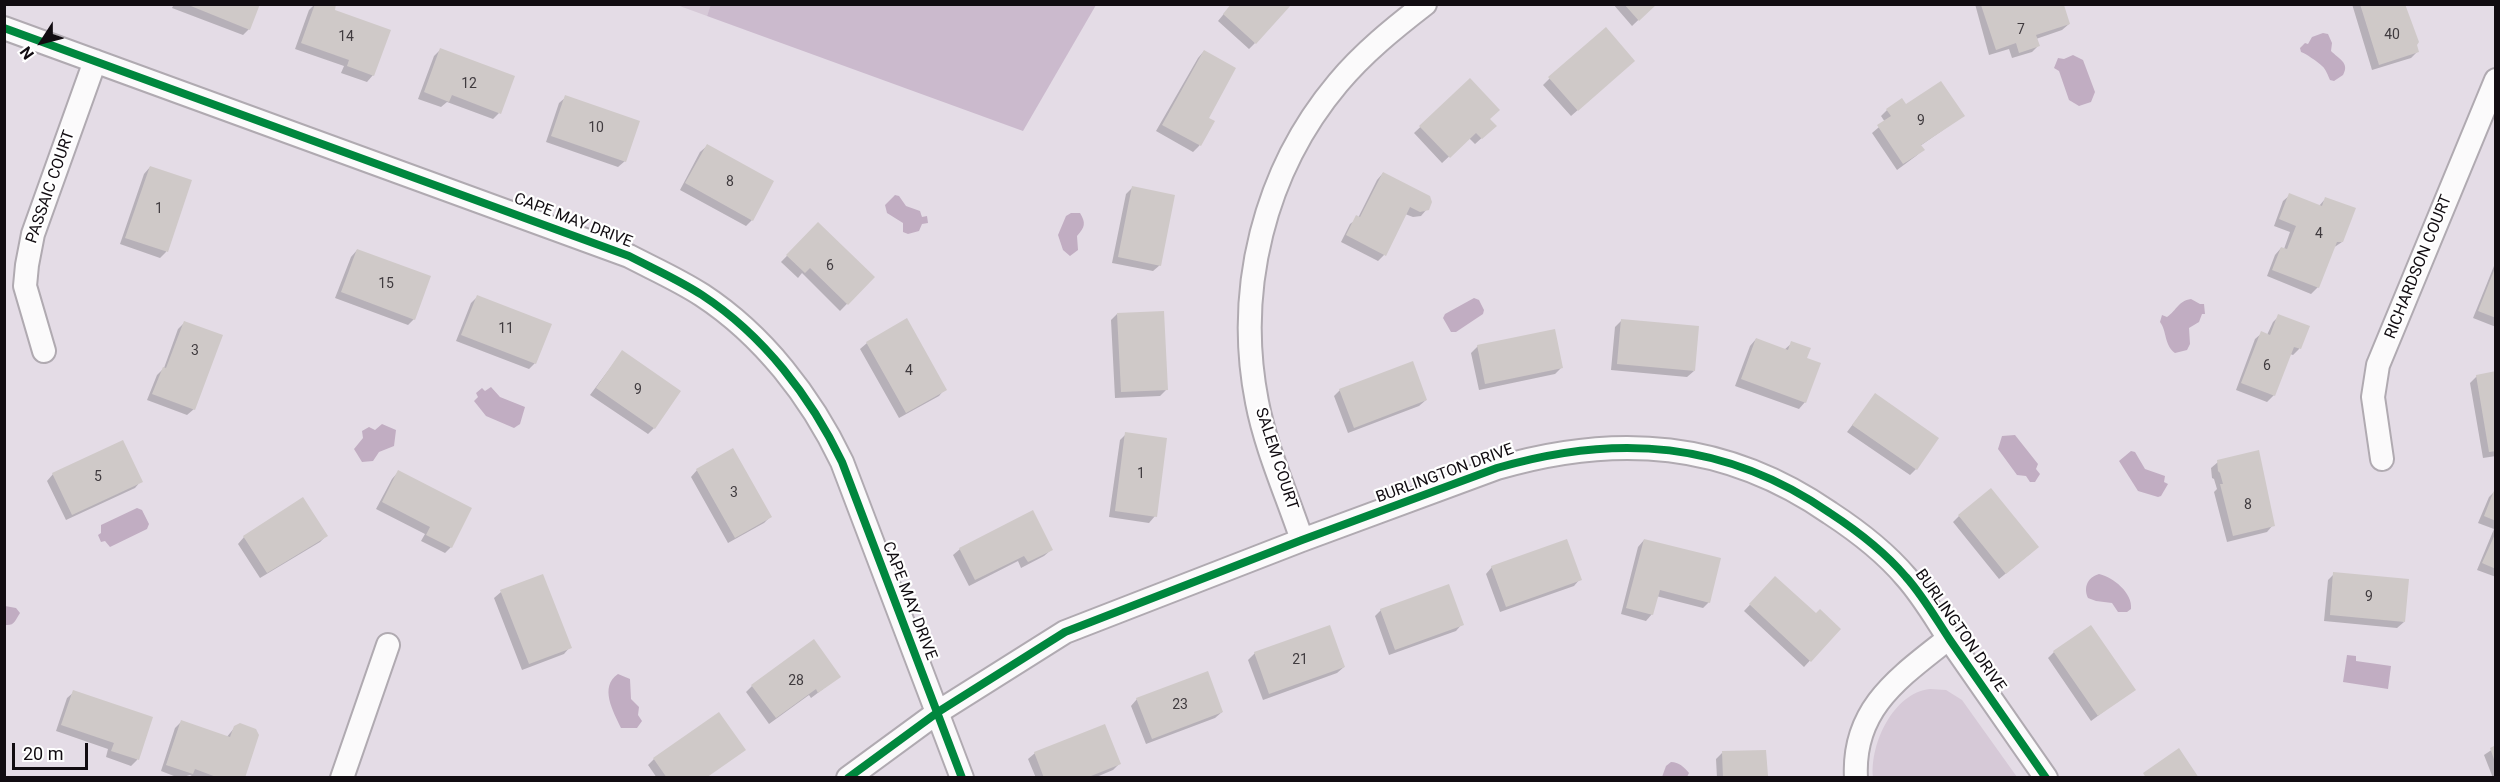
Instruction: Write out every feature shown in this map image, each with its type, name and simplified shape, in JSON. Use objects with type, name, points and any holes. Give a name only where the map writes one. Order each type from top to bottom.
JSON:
[{"type":"street","name":"SALEM COURT","points":[[1302,540],[1265,434],[1257,402],[1251,360],[1250,321],[1252,282],[1258,245],[1270,203],[1287,162],[1299,137],[1322,103],[1367,52],[1425,4]]},
{"type":"street","name":"CAPE MAY DRIVE","points":[[4,28],[629,256],[678,281],[732,318],[780,366],[811,405],[828,433],[842,462],[962,777]]},
{"type":"street","name":"PASSAIC COURT","points":[[44,351],[25,286],[27,265],[33,234],[95,61]]},
{"type":"street","name":"RICHARDSON COURT","points":[[2382,459],[2373,397],[2378,365],[2496,80]]},
{"type":"street","name":"BURLINGTON DRIVE","points":[[848,777],[938,712],[1065,632],[1302,540],[1497,468],[1536,457],[1585,449],[1626,447],[1694,453],[1750,470],[1788,485],[1863,535],[1908,578],[2046,777]]},
{"type":"street","points":[[1856,777],[1858,741],[1878,700],[1904,674],[1949,638]]},
{"type":"street","points":[[342,777],[388,645]]},
{"type":"shaded area","points":[[711,4],[1096,5],[1023,131],[707,16]]},
{"type":"shaded area","points":[[677,5],[711,5],[707,16]]},
{"type":"shaded area","points":[[2323,33],[2328,34],[2332,43],[2331,51],[2345,67],[2343,75],[2334,81],[2330,80],[2323,67],[2301,52],[2300,48],[2305,43],[2308,44],[2312,37]]},
{"type":"shaded area","points":[[2073,55],[2083,60],[2095,92],[2091,102],[2079,106],[2069,100],[2059,71],[2054,68],[2058,58],[2064,59]]},
{"type":"shaded area","points":[[895,195],[899,196],[906,206],[920,211],[922,217],[927,216],[928,223],[922,224],[919,231],[908,234],[903,232],[903,223],[887,213],[885,205]]},
{"type":"shaded area","points":[[1071,213],[1080,213],[1084,225],[1077,236],[1078,250],[1070,256],[1063,250],[1058,235],[1066,216]]},
{"type":"shaded area","points":[[1474,298],[1479,300],[1484,310],[1483,314],[1456,332],[1451,332],[1443,318],[1445,314]]},
{"type":"shaded area","points":[[2191,299],[2204,304],[2205,314],[2202,314],[2199,322],[2189,328],[2190,344],[2187,350],[2175,353],[2169,346],[2160,322],[2162,315],[2167,317],[2180,304]]},
{"type":"shaded area","points":[[491,387],[500,397],[525,407],[520,424],[514,428],[486,416],[474,401],[478,397],[476,393],[482,388],[485,391]]},
{"type":"shaded area","points":[[382,424],[396,430],[394,446],[379,452],[373,461],[362,462],[354,449],[363,438],[362,431],[369,427],[375,430]]},
{"type":"shaded area","points":[[2015,435],[2038,464],[2036,469],[2040,474],[2035,482],[2030,482],[2026,476],[2017,475],[1998,449],[2002,436]]},
{"type":"shaded area","points":[[2131,451],[2135,452],[2145,469],[2165,476],[2164,482],[2168,484],[2161,496],[2138,491],[2119,461]]},
{"type":"shaded area","points":[[137,508],[142,510],[149,524],[147,529],[110,547],[105,541],[101,542],[98,535],[101,533],[101,525]]},
{"type":"shaded area","points":[[2099,574],[2110,578],[2121,587],[2129,597],[2131,609],[2127,612],[2118,612],[2112,603],[2088,598],[2086,590],[2088,583],[2092,577]]},
{"type":"shaded area","points":[[5,606],[16,608],[20,613],[11,625],[5,625]]},
{"type":"shaded area","points":[[2347,655],[2356,656],[2356,661],[2391,666],[2388,689],[2343,682]]},
{"type":"shaded area","points":[[618,674],[630,679],[631,699],[639,707],[638,715],[642,721],[637,728],[621,728],[609,700],[609,686]]},
{"type":"shaded area","points":[[1930,689],[1946,690],[1962,700],[2017,777],[1873,777],[1875,750],[1886,722],[1905,700]]},
{"type":"shaded area","points":[[1671,762],[1683,767],[1689,773],[1687,777],[1662,777],[1666,766]]},
{"type":"building","points":[[186,4],[260,4],[250,30]]},
{"type":"building","points":[[315,4],[336,4],[335,10],[391,30],[374,76],[347,66],[349,60],[301,43]]},
{"type":"building","points":[[1231,4],[1292,4],[1256,44],[1223,14]]},
{"type":"building","points":[[1624,4],[1657,4],[1639,21]]},
{"type":"building","points":[[2360,4],[2405,4],[2419,42],[2417,45],[2419,52],[2379,65]]},
{"type":"building","points":[[1981,5],[2064,5],[2070,24],[2036,35],[2040,46],[2019,53],[2016,43],[1996,50]]},
{"type":"building","points":[[1606,27],[1635,61],[1578,111],[1548,77]]},
{"type":"building","points":[[440,48],[515,76],[501,114],[452,95],[449,102],[424,92]]},
{"type":"building","points":[[1204,50],[1236,68],[1209,118],[1215,121],[1201,146],[1162,125]]},
{"type":"building","points":[[1470,78],[1500,110],[1490,119],[1497,126],[1482,139],[1476,133],[1450,158],[1419,126]]},
{"type":"building","points":[[1941,81],[1965,116],[1921,145],[1925,150],[1903,164],[1877,125],[1891,116],[1886,109],[1902,98],[1906,104]]},
{"type":"building","points":[[565,95],[640,121],[626,162],[551,136]]},
{"type":"building","points":[[707,144],[774,181],[753,221],[685,183]]},
{"type":"building","points":[[150,166],[192,180],[168,252],[125,238]]},
{"type":"building","points":[[1383,172],[1430,196],[1432,202],[1429,210],[1420,212],[1410,207],[1386,256],[1346,235],[1356,215],[1360,217]]},
{"type":"building","points":[[1132,186],[1175,195],[1161,266],[1118,257]]},
{"type":"building","points":[[2289,193],[2322,206],[2325,197],[2356,208],[2343,242],[2337,242],[2319,288],[2272,270],[2281,247],[2287,249],[2296,226],[2279,219]]},
{"type":"building","points":[[818,222],[875,277],[848,305],[810,268],[805,273],[786,255]]},
{"type":"building","points":[[357,249],[431,276],[415,320],[341,292]]},
{"type":"building","points":[[2496,268],[2496,318],[2478,311]]},
{"type":"building","points":[[477,295],[552,324],[536,364],[461,335]]},
{"type":"building","points":[[1164,311],[1168,390],[1121,392],[1117,313]]},
{"type":"building","points":[[2278,314],[2310,326],[2301,349],[2294,347],[2275,396],[2241,383],[2261,331],[2270,335]]},
{"type":"building","points":[[907,318],[947,390],[906,413],[866,342]]},
{"type":"building","points":[[1621,319],[1699,326],[1695,371],[1617,364]]},
{"type":"building","points":[[184,321],[223,335],[195,410],[152,394],[163,367],[166,368]]},
{"type":"building","points":[[1555,329],[1563,368],[1485,384],[1477,345]]},
{"type":"building","points":[[1756,338],[1788,350],[1791,341],[1811,348],[1807,358],[1821,363],[1806,403],[1741,379]]},
{"type":"building","points":[[622,350],[681,391],[655,429],[596,388]]},
{"type":"building","points":[[1413,361],[1427,400],[1354,428],[1339,389]]},
{"type":"building","points":[[2496,371],[2496,451],[2489,452],[2476,375]]},
{"type":"building","points":[[1875,393],[1939,438],[1917,470],[1852,425]]},
{"type":"building","points":[[1125,432],[1167,438],[1157,517],[1115,511]]},
{"type":"building","points":[[123,440],[143,482],[72,515],[52,473]]},
{"type":"building","points":[[733,448],[772,517],[735,538],[696,469]]},
{"type":"building","points":[[2259,450],[2275,526],[2233,536],[2220,484],[2223,484],[2217,460]]},
{"type":"building","points":[[398,470],[472,508],[452,548],[426,535],[430,527],[382,502]]},
{"type":"building","points":[[1991,488],[2039,547],[2006,574],[1958,515]]},
{"type":"building","points":[[2496,488],[2496,521],[2484,516]]},
{"type":"building","points":[[303,497],[328,536],[267,573],[243,536]]},
{"type":"building","points":[[1033,510],[1053,550],[1028,562],[1024,556],[975,580],[959,548]]},
{"type":"building","points":[[2496,532],[2496,569],[2482,563]]},
{"type":"building","points":[[1567,539],[1582,580],[1506,607],[1491,566]]},
{"type":"building","points":[[1644,539],[1721,558],[1710,603],[1660,590],[1653,615],[1626,608]]},
{"type":"building","points":[[2333,572],[2409,579],[2405,622],[2330,615]]},
{"type":"building","points":[[543,574],[572,648],[529,664],[500,590]]},
{"type":"building","points":[[1775,576],[1816,613],[1820,609],[1841,629],[1811,662],[1749,604]]},
{"type":"building","points":[[1449,584],[1464,625],[1395,650],[1380,609]]},
{"type":"building","points":[[1330,625],[1345,667],[1269,694],[1254,652]]},
{"type":"building","points":[[2091,625],[2136,690],[2098,716],[2053,651]]},
{"type":"building","points":[[814,639],[841,677],[818,693],[816,689],[776,718],[751,685]]},
{"type":"building","points":[[1208,671],[1223,712],[1152,739],[1136,698]]},
{"type":"building","points":[[73,690],[153,717],[139,760],[111,751],[114,743],[61,725]]},
{"type":"building","points":[[719,712],[746,750],[706,778],[667,778],[653,758]]},
{"type":"building","points":[[181,720],[230,737],[234,726],[240,723],[256,729],[259,735],[245,778],[219,778],[195,769],[193,774],[166,765]]},
{"type":"building","points":[[1105,724],[1121,764],[1086,778],[1044,778],[1034,752]]},
{"type":"building","points":[[2496,745],[2496,762],[2495,762],[2490,748]]},
{"type":"building","points":[[2179,748],[2199,778],[2146,778],[2143,773]]},
{"type":"building","points":[[1766,750],[1768,776],[1765,778],[1723,778],[1722,751]]},
{"type":"cycle path","points":[[4,28],[629,256],[684,284],[724,311],[765,348],[783,369],[816,414],[830,438],[842,462],[962,778]]},
{"type":"cycle path","points":[[848,778],[938,712],[1065,632],[1302,540],[1497,468],[1541,457],[1585,450],[1628,448],[1670,450],[1711,458],[1751,471],[1791,489],[1861,535],[1880,550],[1918,592],[2046,778]]}]
